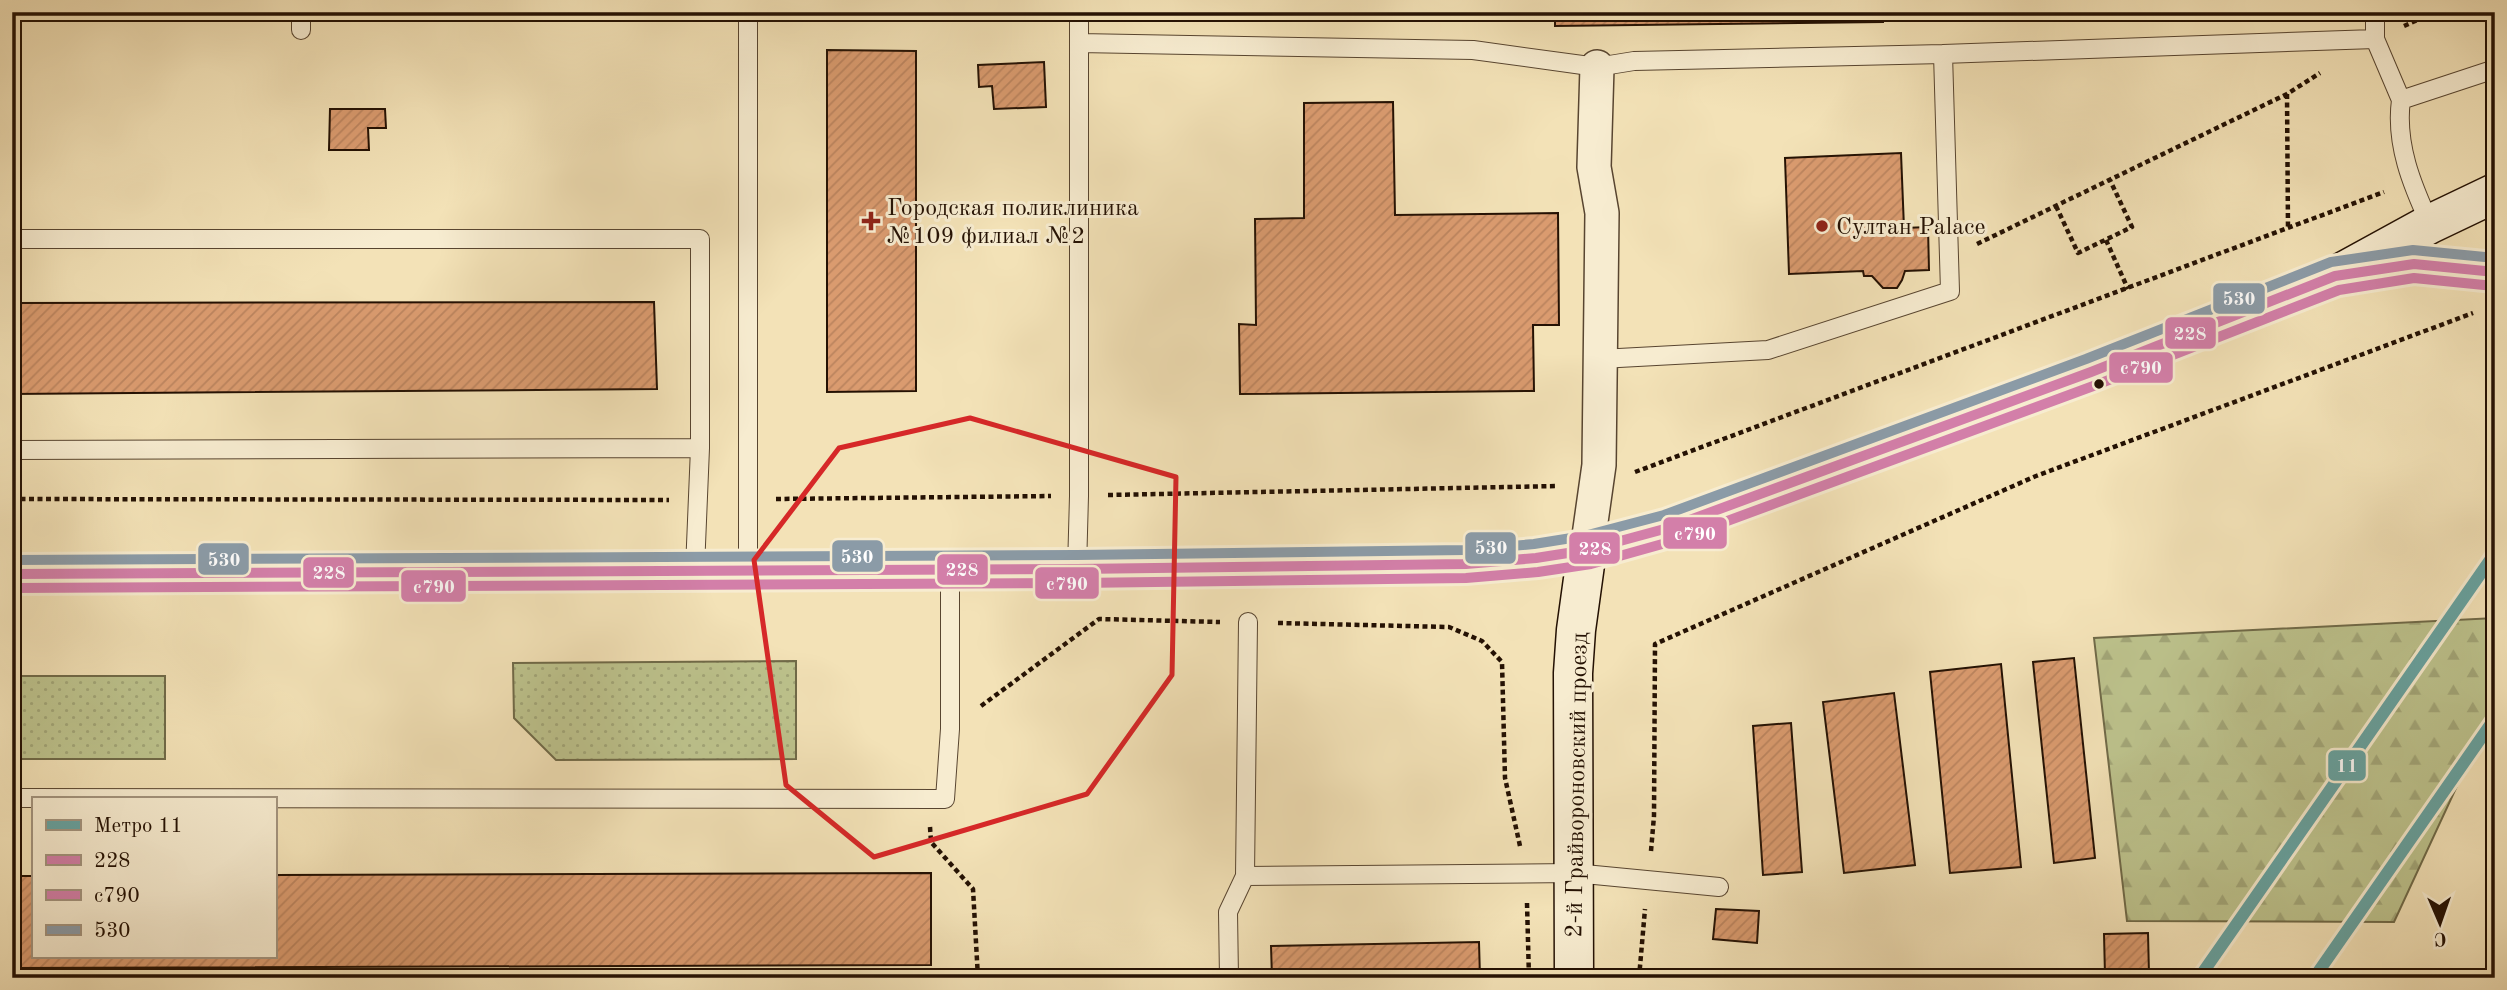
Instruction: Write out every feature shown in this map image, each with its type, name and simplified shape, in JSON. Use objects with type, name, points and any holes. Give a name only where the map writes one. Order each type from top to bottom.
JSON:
[{"type":"main road","points":[[12,574],[1077,569],[1466,564],[1536,558],[1614,544],[1681,524],[2091,372],[2334,276],[2495,193]]},
{"type":"main road","points":[[2334,276],[2414,264],[2495,272]]},
{"type":"main road","name":"2-й Грайвороновский проезд","points":[[1574,978],[1573,673],[1587,550]]},
{"type":"street","points":[[1587,550],[1599,465],[1602,213],[1594,167],[1597,66]]},
{"type":"lane","points":[[748,12],[748,570]]},
{"type":"lane","points":[[1077,569],[1079,12]]},
{"type":"lane","points":[[2375,12],[2375,39],[2401,100],[2398,122],[2411,182],[2430,225]]},
{"type":"lane","points":[[1079,43],[1473,50],[1597,66],[1634,61],[1943,54],[2375,39]]},
{"type":"lane","points":[[1600,359],[1768,350],[1950,291],[1943,54]]},
{"type":"lane","points":[[2401,100],[2495,69]]},
{"type":"lane","points":[[12,239],[700,239],[700,448],[695,569]]},
{"type":"lane","points":[[12,450],[700,448]]},
{"type":"lane","points":[[276,798],[945,799],[950,729],[950,569]]},
{"type":"lane","points":[[1229,978],[1228,912],[1245,876],[1248,622]]},
{"type":"lane","points":[[12,798],[32,798]]},
{"type":"lane","points":[[1245,876],[1574,873],[1719,887]]},
{"type":"path","points":[[1949,257],[2287,94],[2375,39],[2435,12]]},
{"type":"path","points":[[2287,94],[2288,229]]},
{"type":"path","points":[[2056,206],[2078,253],[2106,240],[2132,227],[2110,180]]},
{"type":"path","points":[[1670,460],[2411,182]]},
{"type":"path","points":[[2106,240],[2128,289]]},
{"type":"path","points":[[1639,978],[1654,816],[1655,644],[2036,476],[2474,313]]},
{"type":"path","points":[[748,499],[1596,485]]},
{"type":"path","points":[[12,499],[698,500]]},
{"type":"path","points":[[950,729],[1099,619],[1448,626],[1482,641],[1502,662],[1505,778],[1526,873],[1530,978]]},
{"type":"path","points":[[928,799],[931,842],[973,889],[978,978]]},
{"type":"highlighted area","points":[[970,418],[1176,477],[1172,675],[1087,794],[874,857],[786,785],[754,560],[839,448]]},
{"type":"green space","points":[[2495,618],[2495,704],[2394,922],[2127,921],[2094,638]]},
{"type":"green space","points":[[796,661],[796,759],[556,760],[514,718],[513,663]]},
{"type":"green space","points":[[12,676],[165,676],[165,759],[12,759]]},
{"type":"building","points":[[1555,12],[1883,12],[1883,22],[1555,26]]},
{"type":"building","points":[[2018,12],[2258,12],[2018,16]]},
{"type":"building","name":"Городская поликлиника №109 филиал №2","points":[[827,50],[916,51],[916,391],[827,392]]},
{"type":"building","points":[[1044,62],[1046,107],[994,109],[992,86],[979,87],[978,65]]},
{"type":"building","points":[[1393,102],[1395,215],[1558,213],[1559,325],[1533,325],[1534,391],[1240,394],[1239,324],[1256,325],[1255,219],[1304,218],[1304,103]]},
{"type":"building","points":[[330,109],[385,109],[386,128],[368,128],[369,150],[329,150]]},
{"type":"building","points":[[1901,153],[1904,228],[1928,227],[1929,270],[1905,271],[1897,288],[1883,288],[1872,276],[1864,276],[1863,271],[1789,274],[1785,158]]},
{"type":"building","points":[[654,302],[657,389],[12,394],[12,303]]},
{"type":"building","points":[[2074,658],[2095,858],[2054,863],[2033,662]]},
{"type":"building","points":[[2001,664],[2021,867],[1950,873],[1930,672]]},
{"type":"building","points":[[1894,693],[1915,865],[1844,873],[1823,702]]},
{"type":"building","points":[[1791,723],[1802,872],[1763,875],[1753,726]]},
{"type":"building","points":[[931,873],[931,965],[12,968],[12,876],[32,876],[32,958],[276,958],[276,875]]},
{"type":"building","points":[[1716,909],[1759,911],[1757,943],[1713,939]]},
{"type":"building","points":[[2148,933],[2149,974],[2105,975],[2104,934]]},
{"type":"building","points":[[1479,942],[1480,978],[1272,978],[1271,946]]},
{"type":"metro line","name":"11","points":[[2199,978],[2495,553]]},
{"type":"metro line","name":"11","points":[[2314,978],[2495,718]]},
{"type":"transit line","name":"530","points":[[12,560],[1077,555],[1465,550],[1534,544],[1584,536],[1664,515],[2086,359],[2331,262],[2413,250],[2495,258]]},
{"type":"transit line","name":"228","points":[[12,574],[1077,569],[1466,564],[1536,558],[1587,550],[1668,528],[2091,372],[2335,276],[2414,264],[2495,272]]},
{"type":"transit line","name":"с790","points":[[12,588],[1077,583],[1466,578],[1538,572],[1591,564],[1673,541],[2096,385],[2339,290],[2414,278],[2494,286]]},
{"type":"place","name":"Городская поликлиника №109 филиал №2","points":[[871,221]]},
{"type":"place","name":"Султан Palace","points":[[1822,226]]}]
